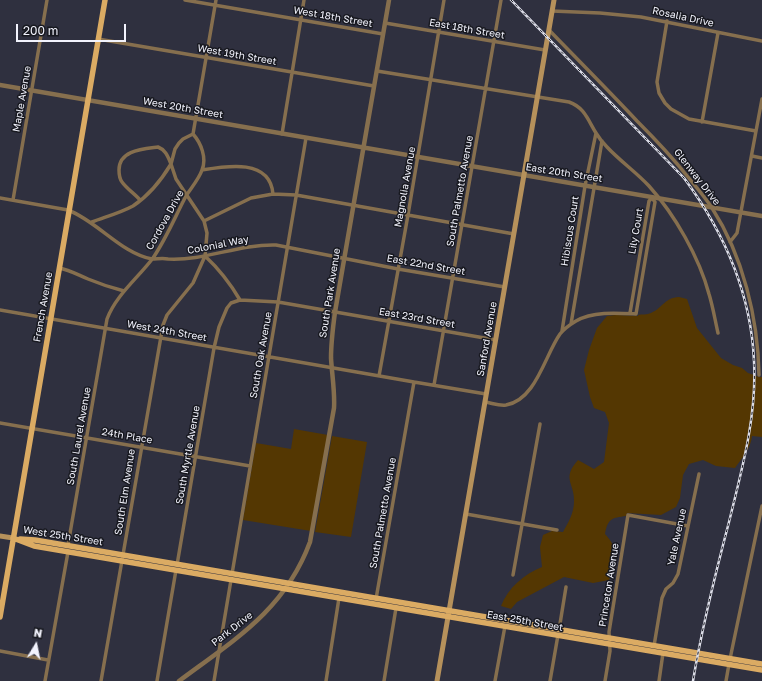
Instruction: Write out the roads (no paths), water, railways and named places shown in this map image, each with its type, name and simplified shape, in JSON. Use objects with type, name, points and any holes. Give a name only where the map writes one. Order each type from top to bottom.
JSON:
[{"type":"main road","name":"French Avenue","points":[[0,617],[2,590],[13,538],[105,0]]},
{"type":"main road","name":"Sanford Avenue","points":[[437,681],[554,0]]},
{"type":"main road","points":[[0,536],[13,538]]},
{"type":"main road","name":"West 25th Street","points":[[13,538],[68,545],[122,558],[287,587]]},
{"type":"main road","name":"West 25th Street","points":[[13,538],[34,546],[68,552],[122,558]]},
{"type":"main road","name":"West 25th Street","points":[[177,568],[204,569],[231,577]]},
{"type":"main road","name":"East 25th Street","points":[[287,587],[396,608],[449,614],[609,641],[654,646],[762,670]]},
{"type":"main road","name":"East 25th Street","points":[[287,587],[376,599],[505,626],[558,633]]},
{"type":"main road","points":[[366,603],[371,601],[382,603],[387,601]]},
{"type":"main road","name":"East 25th Street","points":[[609,641],[701,660],[762,664]]},
{"type":"street","name":"Maple Avenue","points":[[13,200],[48,0]]},
{"type":"street","name":"West 18th Street","points":[[185,0],[383,34]]},
{"type":"street","points":[[193,134],[216,0]]},
{"type":"street","points":[[282,134],[304,0]]},
{"type":"street","name":"South Park Avenue","points":[[287,587],[307,550],[313,531],[334,408],[335,397],[331,338],[389,0]]},
{"type":"street","name":"Magnolia Avenue","points":[[379,376],[444,0]]},
{"type":"street","name":"South Palmetto Avenue","points":[[434,385],[501,0]]},
{"type":"street","name":"Rosalia Drive","points":[[552,11],[600,12],[641,17],[762,41]]},
{"type":"street","points":[[667,21],[657,82],[659,93],[665,103],[670,108],[689,119],[756,131]]},
{"type":"street","name":"East 18th Street","points":[[385,23],[545,50]]},
{"type":"street","name":"Glenway Drive","points":[[549,30],[666,151],[704,196],[712,208],[730,242],[741,268],[750,300],[760,354],[759,375]]},
{"type":"street","points":[[702,122],[718,33]]},
{"type":"street","name":"West 19th Street","points":[[98,39],[374,86]]},
{"type":"street","points":[[377,71],[570,102],[577,105],[588,118],[596,133],[608,148],[661,199],[700,267],[709,294],[718,333]]},
{"type":"street","name":"West 20th Street","points":[[0,85],[364,148]]},
{"type":"street","points":[[730,242],[737,233],[762,100]]},
{"type":"street","name":"Hibiscus Court","points":[[562,331],[585,186],[596,133]]},
{"type":"street","points":[[92,222],[129,207],[140,200],[157,183],[171,164],[175,149],[183,138],[193,134]]},
{"type":"street","points":[[193,134],[198,140],[202,150],[204,158],[202,170],[232,166],[251,168],[271,183],[273,194]]},
{"type":"street","name":"South Oak Avenue","points":[[214,681],[306,138]]},
{"type":"street","name":"Hibiscus Court","points":[[571,324],[602,141]]},
{"type":"street","points":[[140,200],[119,177],[119,166],[121,160],[126,154],[158,147],[163,149],[166,153],[176,179],[204,221],[251,198],[273,194],[296,195],[514,234]]},
{"type":"street","name":"East 20th Street","points":[[364,148],[762,216]]},
{"type":"street","points":[[752,156],[762,158]]},
{"type":"street","name":"Cordova Drive","points":[[105,329],[109,314],[124,291],[152,259],[164,241],[187,195],[202,170]]},
{"type":"street","name":"Colonial Way","points":[[0,198],[68,210],[77,213],[92,222],[120,244],[152,259],[180,260],[256,245],[276,245],[344,258]]},
{"type":"street","name":"Lily Court","points":[[652,198],[655,202],[636,314],[630,313],[649,201],[652,198]]},
{"type":"street","name":"South Elm Avenue","points":[[101,681],[162,325],[167,315],[193,283],[205,256],[207,232],[204,221]]},
{"type":"street","points":[[205,256],[224,276],[240,300]]},
{"type":"street","name":"East 22nd Street","points":[[344,258],[398,269],[505,287]]},
{"type":"street","points":[[59,268],[70,270],[92,281],[124,291]]},
{"type":"street","name":"East 23rd Street","points":[[240,300],[278,302],[496,340]]},
{"type":"street","name":"South Myrtle Avenue","points":[[157,681],[214,348],[219,326],[227,308],[231,303],[240,300]]},
{"type":"street","name":"West 24th Street","points":[[0,310],[486,394]]},
{"type":"street","points":[[485,402],[506,405],[524,396],[535,382],[556,340],[562,331],[571,324],[593,315],[611,312],[630,313]]},
{"type":"street","name":"South Laurel Avenue","points":[[68,545],[105,329]]},
{"type":"street","name":"South Palmetto Avenue","points":[[376,599],[414,382]]},
{"type":"street","name":"24th Place","points":[[0,423],[250,466]]},
{"type":"street","points":[[513,575],[540,424]]},
{"type":"street","name":"Yale Avenue","points":[[654,646],[662,598],[666,589],[678,574],[699,474]]},
{"type":"street","points":[[726,681],[762,506]]},
{"type":"street","points":[[466,514],[557,530]]},
{"type":"street","name":"Princeton Avenue","points":[[605,681],[610,651],[609,641],[628,515],[688,526]]},
{"type":"street","points":[[44,681],[68,552]]},
{"type":"street","name":"Park Drive","points":[[179,681],[255,624],[287,587]]},
{"type":"street","points":[[550,681],[566,587]]},
{"type":"street","points":[[326,681],[339,598]]},
{"type":"street","points":[[384,681],[396,608]]},
{"type":"street","points":[[495,681],[505,626]]},
{"type":"street","points":[[0,651],[48,660]]},
{"type":"street","points":[[659,681],[663,653]]},
{"type":"railway","points":[[511,0],[684,178],[711,220],[723,242],[741,287],[752,336],[754,361],[751,422],[748,442],[714,581],[693,681]]}]
